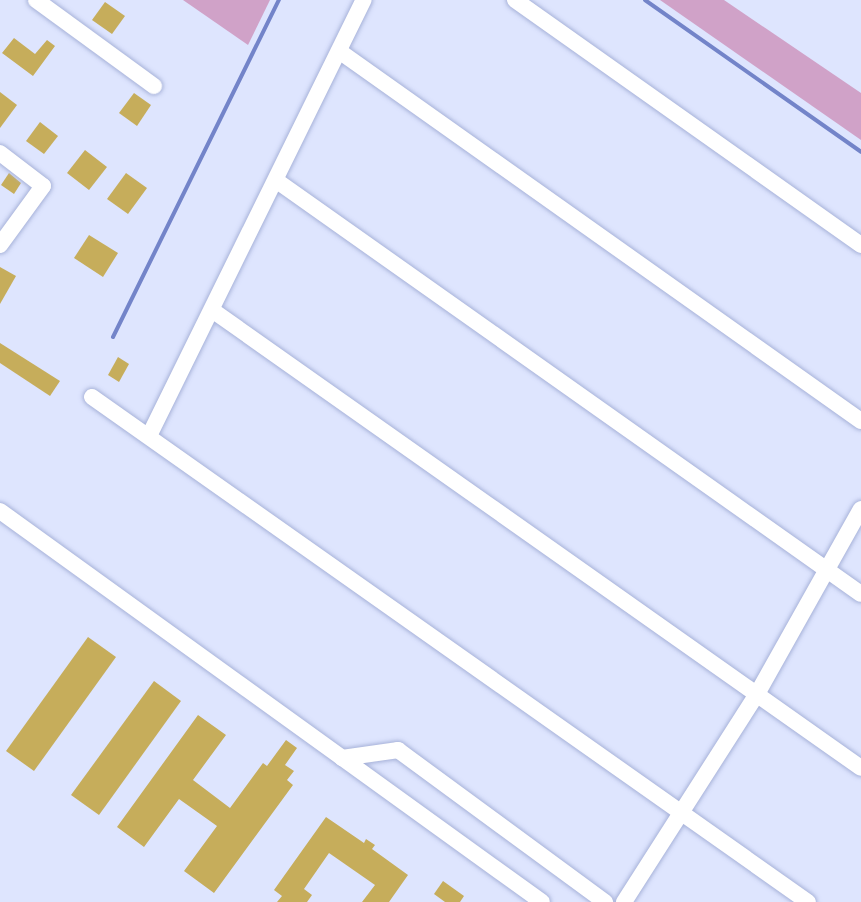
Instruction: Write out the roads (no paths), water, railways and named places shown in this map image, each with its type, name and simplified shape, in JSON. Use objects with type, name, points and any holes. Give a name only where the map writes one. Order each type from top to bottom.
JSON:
[{"type":"street","points":[[36,0],[154,86]]},
{"type":"street","points":[[149,436],[277,181],[364,0]]},
{"type":"street","points":[[515,0],[861,245]]},
{"type":"street","points":[[339,51],[861,421]]},
{"type":"street","points":[[0,153],[44,186],[0,245]]},
{"type":"street","points":[[277,181],[861,594]]},
{"type":"street","points":[[212,310],[861,768]]},
{"type":"street","points":[[92,397],[808,902]]},
{"type":"street","points":[[624,902],[757,694],[861,509]]},
{"type":"street","points":[[0,511],[542,902]]},
{"type":"street","points":[[342,758],[398,750],[605,902]]},
{"type":"waterway","points":[[113,337],[279,0]]},
{"type":"waterway","points":[[645,0],[861,152]]}]
